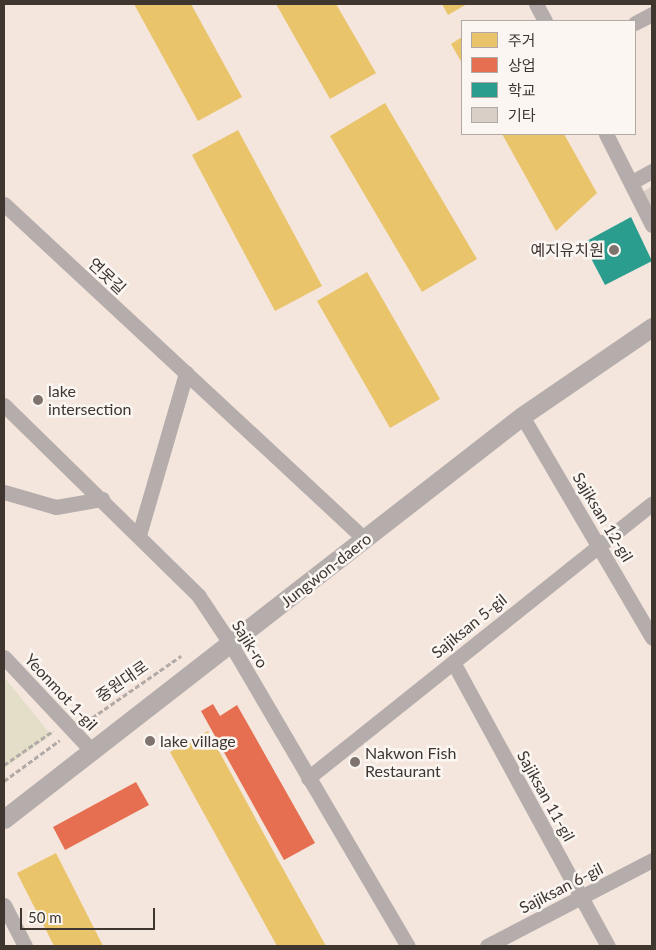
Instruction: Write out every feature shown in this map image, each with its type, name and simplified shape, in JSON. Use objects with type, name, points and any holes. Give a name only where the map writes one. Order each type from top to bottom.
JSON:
[{"type":"street","points":[[536,4],[544,20]]},
{"type":"street","points":[[636,22],[652,14]]},
{"type":"street","points":[[607,135],[632,182],[652,225]]},
{"type":"street","points":[[632,182],[652,171]]},
{"type":"street","name":"연못길","points":[[4,204],[365,539]]},
{"type":"street","name":"Jungwon-daero","points":[[4,819],[93,752],[522,416],[652,327]]},
{"type":"street","points":[[139,535],[186,373]]},
{"type":"street","name":"Sajik-ro","points":[[4,405],[139,535],[198,595],[230,643],[408,946]]},
{"type":"street","name":"Sajiksan 12-gil","points":[[522,416],[600,544],[652,638]]},
{"type":"street","points":[[4,492],[56,506],[102,499]]},
{"type":"street","name":"Sajiksan 5-gil","points":[[308,778],[652,502]]},
{"type":"street","name":"Yeonmot 1-gil","points":[[4,657],[93,752]]},
{"type":"street","name":"Sajiksan 11-gil","points":[[453,662],[608,946]]},
{"type":"street","name":"Sajiksan 6-gil","points":[[487,946],[652,860]]},
{"type":"street","points":[[4,905],[25,946]]},
{"type":"path","name":"중원대로","points":[[4,781],[69,726],[182,655]]},
{"type":"path","points":[[4,765],[69,726]]},
{"type":"shaded area","points":[[4,677],[51,735],[4,768]]},
{"type":"building: 주거","points":[[134,4],[191,4],[242,97],[198,121]]},
{"type":"building: 주거","points":[[276,4],[336,4],[376,73],[330,99]]},
{"type":"building: 주거","points":[[442,4],[467,4],[448,15]]},
{"type":"building: 주거","points":[[461,38],[461,61],[451,44]]},
{"type":"building: 주거","points":[[385,103],[477,259],[422,292],[330,136]]},
{"type":"building: 주거","points":[[238,130],[322,286],[275,311],[192,155]]},
{"type":"building: 주거","points":[[503,135],[565,135],[597,193],[556,231]]},
{"type":"building: 주거","points":[[367,272],[440,399],[390,428],[317,301]]},
{"type":"building: 주거","points":[[208,731],[326,946],[277,946],[170,752]]},
{"type":"building: 주거","points":[[56,853],[103,946],[54,946],[17,873]]},
{"type":"building: 상업","points":[[213,704],[220,716],[237,705],[315,843],[284,860],[201,711]]},
{"type":"building: 상업","points":[[136,782],[149,805],[65,850],[53,827]]},
{"type":"building: 학교","points":[[631,217],[652,261],[605,285],[583,243]]},
{"type":"building: 기타","points":[[652,186],[652,213],[641,193]]},
{"type":"place","name":"예지유치원","points":[[614,250]]},
{"type":"place","name":"lake intersection","points":[[38,400]]},
{"type":"place","name":"lake village","points":[[150,741]]},
{"type":"place","name":"Nakwon Fish Restaurant","points":[[355,762]]}]
